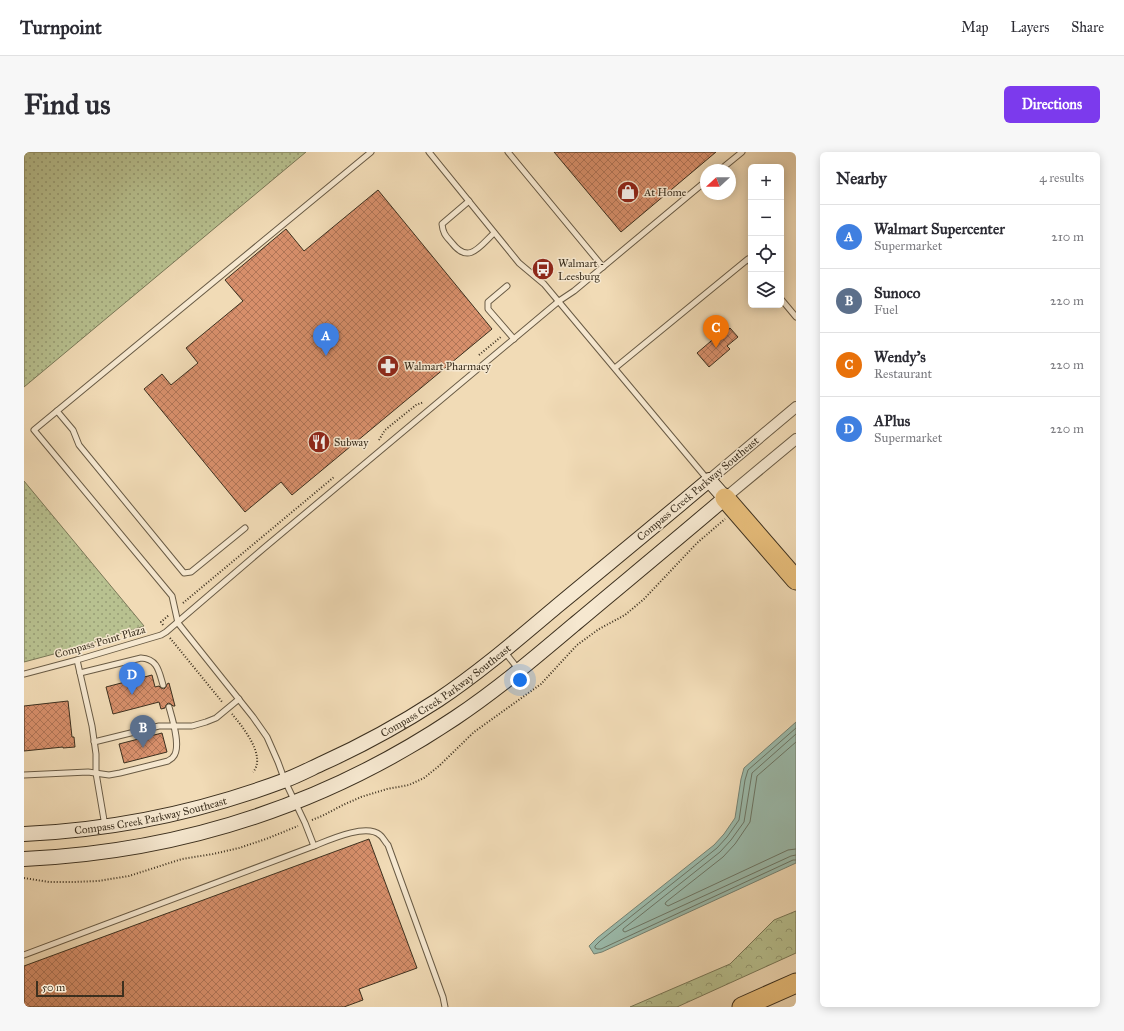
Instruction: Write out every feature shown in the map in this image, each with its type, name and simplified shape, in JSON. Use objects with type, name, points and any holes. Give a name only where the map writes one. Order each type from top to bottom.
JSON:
[{"type":"highway","points":[[725,498],[796,580]]},
{"type":"highway","points":[[742,1007],[796,983]]},
{"type":"street","name":"Compass Creek Parkway Southeast","points":[[24,834],[83,830],[173,815],[234,798],[285,781],[349,751],[411,717],[467,680],[504,651],[796,407]]},
{"type":"street","points":[[24,859],[52,858],[103,852],[146,845],[211,830],[295,803],[371,768],[401,752],[455,718],[519,670],[796,439]]},
{"type":"street","points":[[709,480],[725,498]]},
{"type":"lane","points":[[314,846],[267,737],[254,717],[178,623],[172,596],[34,430],[371,152]]},
{"type":"lane","points":[[429,152],[519,263],[544,284],[559,301],[709,480]]},
{"type":"lane","points":[[508,152],[603,267]]},
{"type":"lane","points":[[727,164],[742,152]]},
{"type":"lane","name":"Compass Point Plaza","points":[[24,674],[77,660],[161,635],[166,632],[559,301],[574,291],[700,186]]},
{"type":"lane","points":[[469,201],[442,224],[443,232],[458,250],[466,254],[474,252],[494,233]]},
{"type":"lane","points":[[615,368],[748,259]]},
{"type":"lane","points":[[507,286],[488,302],[488,309],[514,339]]},
{"type":"lane","points":[[784,303],[796,317]]},
{"type":"lane","points":[[57,411],[73,430],[79,445],[184,573],[192,572],[245,528]]},
{"type":"lane","points":[[504,651],[519,670]]},
{"type":"lane","points":[[80,673],[146,658],[156,664],[163,685]]},
{"type":"lane","points":[[77,660],[92,726],[96,773],[105,826]]},
{"type":"lane","points":[[94,742],[159,726],[192,726],[206,722],[216,718],[239,699]]},
{"type":"lane","points":[[24,775],[88,772],[109,774],[120,773],[168,761],[174,756],[177,747],[169,707]]},
{"type":"lane","points":[[24,955],[346,834],[371,830],[380,834],[388,845],[443,997],[445,1007]]},
{"type":"path","points":[[478,357],[507,332]]},
{"type":"path","points":[[375,443],[385,430],[416,405],[424,402]]},
{"type":"path","points":[[253,772],[257,768],[257,756],[245,730],[172,642],[162,622],[339,473]]},
{"type":"green space","points":[[24,152],[306,152],[24,387]]},
{"type":"green space","points":[[24,481],[144,626],[80,647],[24,662]]},
{"type":"green space","points":[[796,911],[796,953],[677,1007],[630,1007],[730,964],[774,920]]},
{"type":"water","points":[[796,722],[796,863],[602,952],[594,954],[589,946],[597,938],[714,845],[724,834],[735,818],[744,768]]},
{"type":"building","name":"At Home","points":[[554,152],[716,152],[700,164],[621,232]]},
{"type":"building","points":[[378,190],[492,329],[292,495],[281,482],[245,512],[144,389],[162,374],[171,385],[198,363],[186,348],[243,301],[225,280],[286,229],[304,251]]},
{"type":"building","points":[[730,328],[738,337],[727,346],[730,349],[709,367],[697,353],[724,330],[725,332]]},
{"type":"building","points":[[152,675],[155,687],[159,686],[164,689],[169,683],[175,706],[168,703],[165,708],[161,709],[159,702],[113,714],[106,687]]},
{"type":"building","points":[[68,701],[72,737],[74,737],[75,747],[24,751],[24,706]]},
{"type":"building","points":[[162,733],[167,752],[124,763],[119,744]]},
{"type":"building","points":[[369,839],[417,968],[359,989],[363,1000],[344,1007],[24,1007],[24,966]]},
{"type":"place","name":"At Home","points":[[628,192]]},
{"type":"place","name":"Walmart - Leesburg","points":[[543,269]]},
{"type":"place","name":"Wendy's","points":[[716,348]]},
{"type":"place","name":"Walmart Supercenter","points":[[326,356]]},
{"type":"place","name":"Walmart Pharmacy","points":[[388,366]]},
{"type":"place","name":"Subway","points":[[319,442]]},
{"type":"place","name":"APlus","points":[[132,695]]},
{"type":"place","name":"Sunoco","points":[[143,748]]}]
